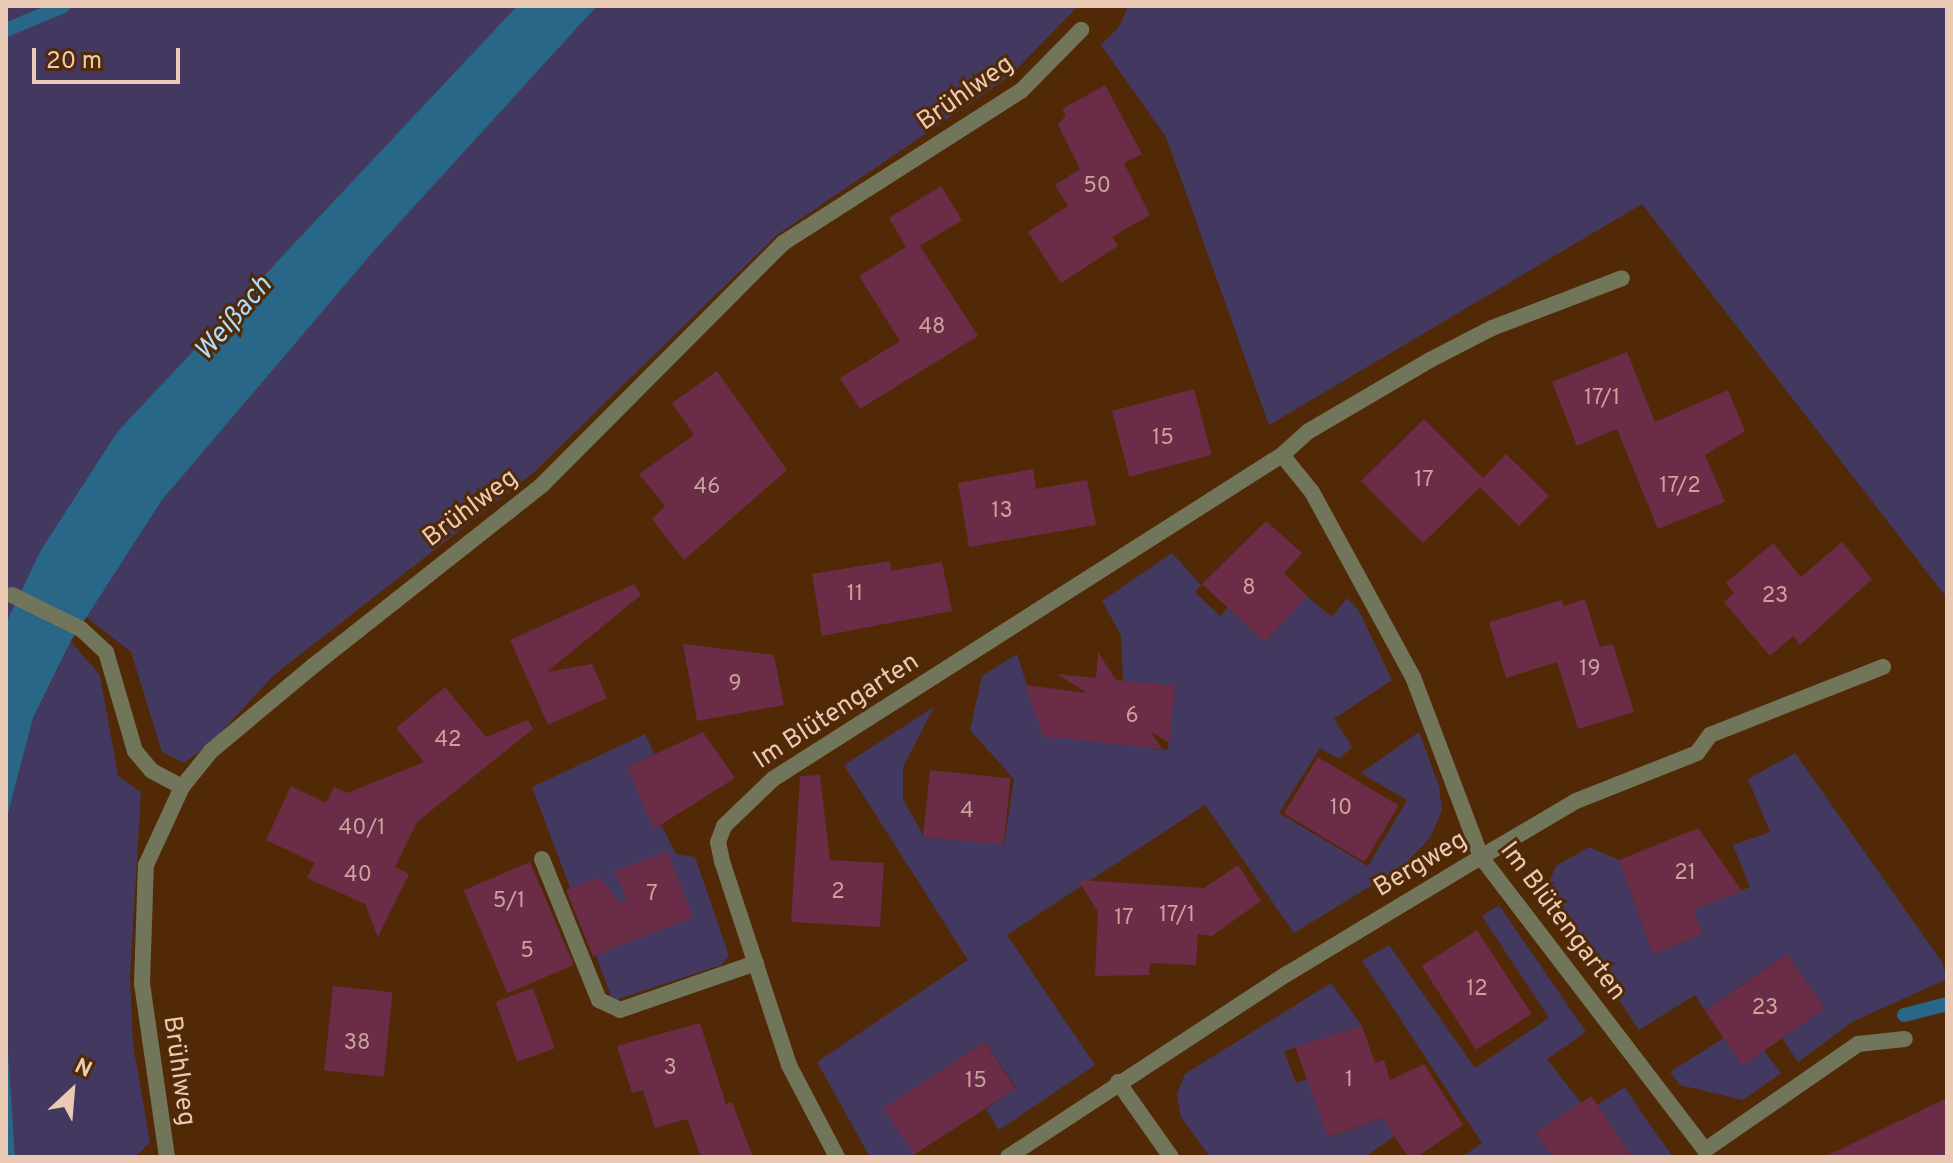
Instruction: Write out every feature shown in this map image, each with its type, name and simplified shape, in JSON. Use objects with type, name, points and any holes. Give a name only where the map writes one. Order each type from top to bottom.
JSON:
[{"type":"street","name":"Brühlweg","points":[[167,1157],[142,983],[146,865],[182,787],[211,751],[542,485],[783,243],[1021,91],[1081,30]]},
{"type":"street","name":"Im Blütengarten","points":[[837,1157],[789,1065],[718,842],[734,817],[773,779],[1282,455],[1309,431],[1430,360],[1492,328],[1622,278]]},
{"type":"street","name":"Im Blütengarten","points":[[1282,455],[1312,492],[1413,677],[1481,857],[1705,1150],[1858,1044],[1905,1039]]},
{"type":"street","points":[[12,595],[81,629],[106,652],[135,751],[152,771],[182,787]]},
{"type":"street","name":"Bergweg","points":[[1008,1157],[1118,1082],[1576,801],[1697,753],[1710,735],[1883,667]]},
{"type":"street","points":[[542,859],[599,1000],[620,1010],[756,963]]},
{"type":"street","points":[[1118,1082],[1171,1157]]},
{"type":"shaded area","points":[[6,6],[517,6],[118,431],[6,623]]},
{"type":"shaded area","points":[[597,6],[1078,6],[1010,76],[777,235],[533,473],[274,675],[212,742],[184,763],[162,752],[131,652],[86,617],[162,500],[379,245]]},
{"type":"shaded area","points":[[1128,6],[1947,6],[1947,598],[1642,204],[1269,425],[1166,137],[1101,45],[1119,27]]},
{"type":"shaded area","points":[[1172,553],[1201,585],[1195,592],[1220,616],[1228,608],[1265,642],[1307,596],[1332,617],[1347,598],[1359,611],[1392,680],[1334,719],[1352,747],[1339,759],[1320,748],[1279,813],[1368,866],[1407,800],[1361,773],[1419,732],[1439,786],[1442,810],[1430,838],[1403,866],[1294,933],[1205,805],[1007,935],[1095,1065],[999,1130],[986,1109],[1016,1088],[985,1042],[884,1108],[916,1157],[870,1157],[817,1062],[968,960],[844,765],[934,707],[903,767],[903,799],[924,837],[1004,844],[1014,779],[970,730],[982,676],[1017,654],[1043,735],[1168,750],[1175,686],[1123,681],[1121,635],[1102,601]]},
{"type":"shaded area","points":[[71,642],[100,675],[118,776],[141,792],[130,977],[133,1045],[150,1142],[135,1157],[15,1157],[6,1036],[6,821],[33,718]]},
{"type":"shaded area","points":[[645,734],[654,754],[627,767],[648,814],[654,811],[676,854],[695,857],[729,956],[721,965],[613,1001],[532,787]]},
{"type":"shaded area","points":[[1795,753],[1942,962],[1947,979],[1852,1022],[1798,1062],[1782,1038],[1825,1008],[1787,954],[1705,1011],[1695,995],[1639,1030],[1552,899],[1550,880],[1556,866],[1589,847],[1619,860],[1653,954],[1702,934],[1693,910],[1750,887],[1733,845],[1770,832],[1748,779]]},
{"type":"shaded area","points":[[1499,905],[1586,1032],[1547,1059],[1581,1103],[1536,1133],[1552,1157],[1462,1157],[1482,1143],[1362,961],[1389,945],[1475,1068],[1549,1018],[1482,916]]},
{"type":"shaded area","points":[[1331,983],[1362,1026],[1284,1051],[1296,1083],[1307,1079],[1329,1137],[1401,1112],[1406,1128],[1365,1157],[1210,1157],[1181,1117],[1177,1094],[1185,1074]]},
{"type":"shaded area","points":[[1724,1038],[1743,1065],[1764,1051],[1781,1073],[1743,1100],[1680,1085],[1670,1072]]},
{"type":"shaded area","points":[[1625,1087],[1673,1157],[1632,1157],[1597,1105]]},
{"type":"water","name":"Weißach","points":[[517,6],[597,6],[379,245],[162,500],[71,641],[33,718],[6,821],[6,623],[41,550],[118,431]]},
{"type":"water","points":[[6,1024],[15,1157],[6,1157]]},
{"type":"building","points":[[1105,85],[1142,154],[1124,163],[1150,215],[1112,237],[1118,246],[1061,283],[1028,232],[1068,206],[1055,185],[1080,169],[1058,125],[1066,115],[1062,109]]},
{"type":"building","points":[[941,186],[962,220],[920,246],[978,336],[860,409],[840,378],[900,341],[859,276],[906,247],[889,218]]},
{"type":"building","points":[[1627,352],[1655,422],[1728,390],[1745,431],[1705,455],[1725,502],[1658,529],[1617,429],[1577,446],[1552,382]]},
{"type":"building","points":[[717,371],[787,470],[684,560],[652,519],[665,506],[639,474],[694,435],[672,403]]},
{"type":"building","points":[[1194,389],[1212,455],[1129,477],[1112,411]]},
{"type":"building","points":[[1424,419],[1483,478],[1506,454],[1549,496],[1519,526],[1480,487],[1423,543],[1361,481]]},
{"type":"building","points":[[1033,469],[1036,489],[1087,480],[1096,525],[969,547],[958,483]]},
{"type":"building","points":[[1266,521],[1302,553],[1284,573],[1307,596],[1265,642],[1202,584]]},
{"type":"building","points":[[1842,542],[1872,579],[1800,645],[1793,636],[1770,656],[1724,602],[1734,593],[1726,583],[1773,543],[1801,577]]},
{"type":"building","points":[[890,561],[891,571],[942,562],[952,611],[822,636],[812,574]]},
{"type":"building","points":[[634,584],[641,595],[547,672],[592,664],[607,698],[548,725],[510,640]]},
{"type":"building","points":[[1585,599],[1600,647],[1613,644],[1634,712],[1578,729],[1557,662],[1506,678],[1489,622],[1562,600],[1564,606]]},
{"type":"building","points":[[683,644],[774,655],[784,705],[697,721]]},
{"type":"building","points":[[1098,652],[1116,680],[1175,686],[1169,743],[1150,731],[1162,749],[1043,736],[1025,685],[1087,693],[1057,674],[1096,678]]},
{"type":"building","points":[[445,687],[486,737],[528,720],[533,729],[417,822],[395,867],[409,874],[378,937],[365,904],[307,878],[315,863],[266,840],[291,786],[326,803],[334,787],[347,793],[424,762],[396,728]]},
{"type":"building","points":[[703,732],[735,778],[654,829],[627,767]]},
{"type":"building","points":[[1318,757],[1399,805],[1365,862],[1284,814]]},
{"type":"building","points":[[930,770],[1011,778],[1004,845],[923,837]]},
{"type":"building","points":[[820,775],[830,860],[884,863],[880,927],[791,922],[800,776]]},
{"type":"building","points":[[1698,828],[1742,891],[1693,910],[1702,934],[1653,954],[1619,860]]},
{"type":"building","points":[[667,851],[693,917],[593,956],[566,890],[599,877],[620,903],[627,899],[614,871]]},
{"type":"building","points":[[530,862],[574,965],[507,993],[464,890]]},
{"type":"building","points":[[1238,865],[1261,901],[1212,936],[1198,934],[1196,965],[1150,963],[1149,975],[1095,976],[1098,912],[1078,880],[1204,888]]},
{"type":"building","points":[[1477,930],[1531,1014],[1476,1050],[1422,966]]},
{"type":"building","points":[[1787,954],[1825,1008],[1743,1065],[1705,1011]]},
{"type":"building","points":[[333,986],[393,992],[384,1077],[324,1071]]},
{"type":"building","points":[[533,988],[555,1048],[517,1062],[495,1002]]},
{"type":"building","points":[[700,1023],[726,1104],[732,1102],[753,1157],[701,1157],[687,1119],[655,1128],[643,1090],[632,1093],[617,1046]]},
{"type":"building","points":[[1362,1026],[1375,1063],[1384,1060],[1390,1080],[1424,1064],[1463,1125],[1417,1157],[1408,1157],[1383,1118],[1328,1137],[1295,1047]]},
{"type":"building","points":[[985,1042],[1015,1089],[914,1155],[884,1108]]},
{"type":"building","points":[[1591,1096],[1632,1157],[1552,1157],[1536,1133]]},
{"type":"building","points":[[1947,1098],[1947,1157],[1824,1157]]},
{"type":"waterway","points":[[6,30],[63,6]]},
{"type":"waterway","points":[[1904,1015],[1947,1004]]}]
